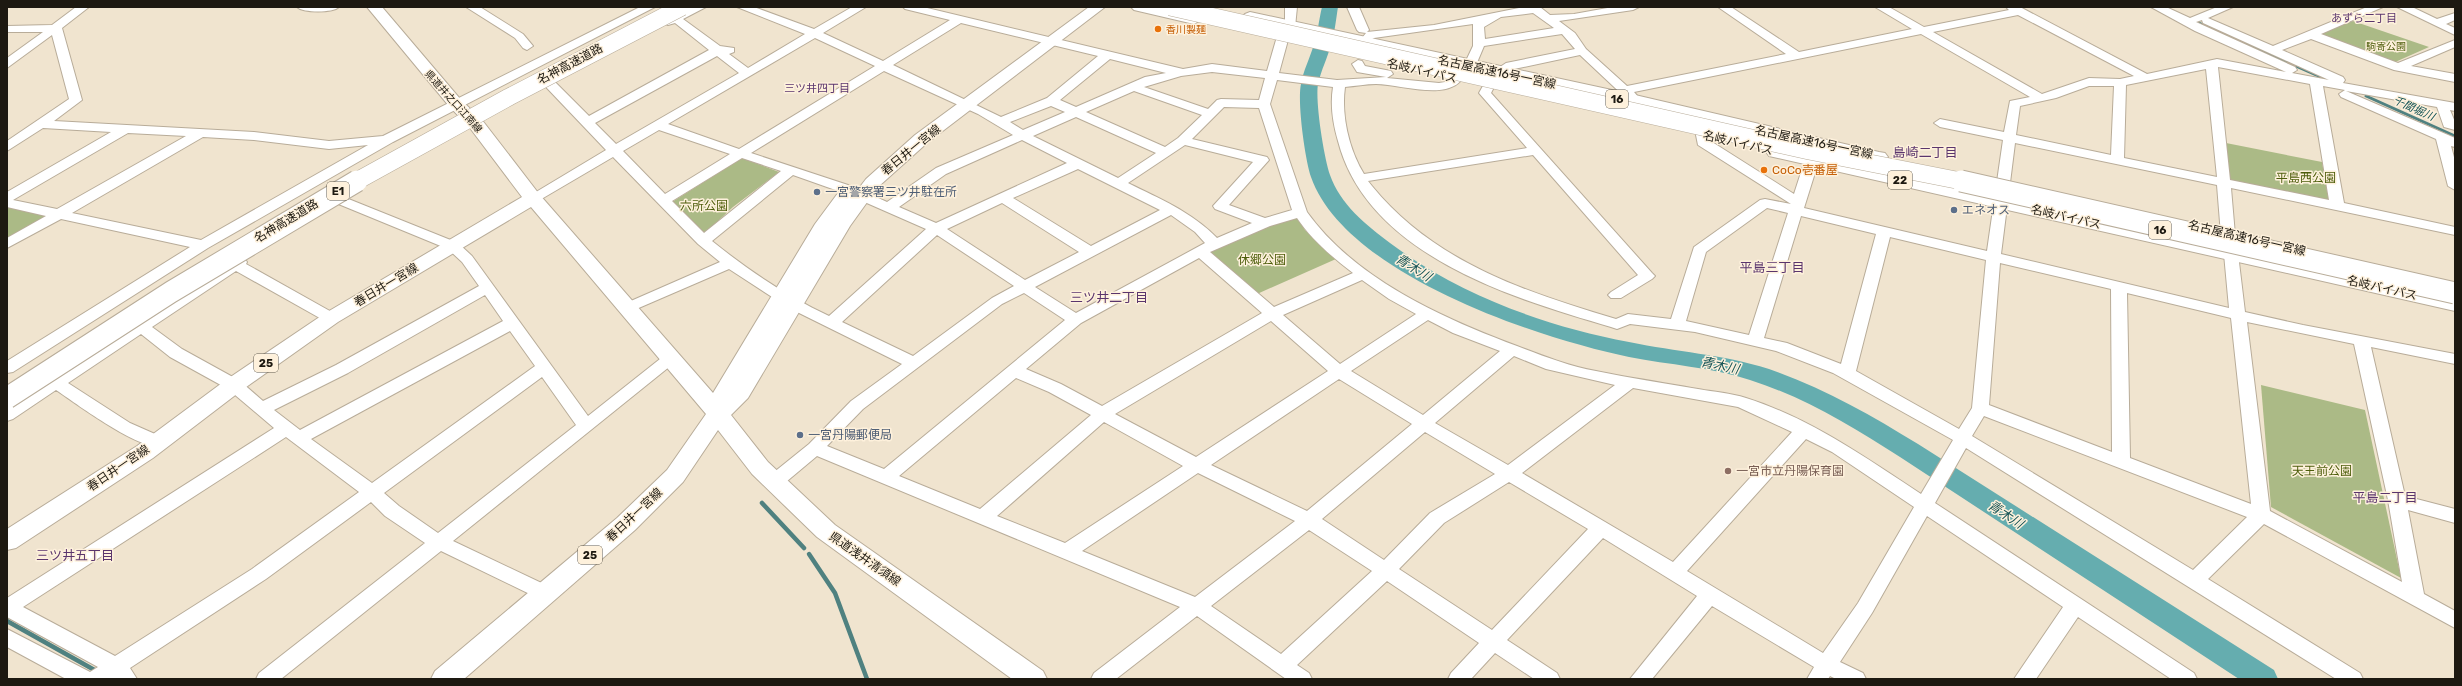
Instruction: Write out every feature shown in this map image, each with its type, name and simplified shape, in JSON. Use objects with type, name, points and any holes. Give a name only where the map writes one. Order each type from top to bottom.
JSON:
[{"type":"highway","name":"名岐バイパス","points":[[1139,7],[1288,41],[1357,45],[1470,64],[1630,95],[2231,254],[2455,304]]},
{"type":"highway","name":"名古屋高速16号一宮線","points":[[1170,7],[1864,162]]},
{"type":"highway","name":"名古屋高速16号一宮線","points":[[1195,7],[2047,192],[2455,286]]},
{"type":"highway","name":"名岐バイパス","points":[[1200,7],[1295,26],[1357,45],[1456,79],[1488,87],[1812,160],[2228,235],[2455,286]]},
{"type":"highway","name":"名神高速道路","points":[[7,382],[190,266],[301,200],[518,80],[674,11]]},
{"type":"highway","name":"名神高速道路","points":[[7,398],[128,318],[311,206],[456,124],[674,11]]},
{"type":"highway","points":[[1864,162],[1948,178],[2455,293]]},
{"type":"highway","name":"16","points":[[1864,162],[2455,296]]},
{"type":"main road","name":"県道井之口江南線","points":[[374,7],[455,104],[476,124],[533,198]]},
{"type":"main road","name":"春日井一宮線","points":[[1047,40],[1084,7]]},
{"type":"main road","name":"春日井一宮線","points":[[445,679],[626,524],[675,476],[718,415],[740,393],[787,300],[855,193],[899,158],[964,102],[1047,40],[1098,7]]},
{"type":"main road","name":"春日井一宮線","points":[[7,541],[158,442],[234,385],[331,318],[533,198]]},
{"type":"main road","points":[[533,198],[629,307],[671,359],[709,402],[718,415]]},
{"type":"main road","name":"県道浅井清須線","points":[[718,415],[774,482],[826,532],[1033,679]]},
{"type":"street","points":[[7,64],[82,7]]},
{"type":"street","points":[[303,7],[333,7]]},
{"type":"street","points":[[472,7],[520,36],[527,46]]},
{"type":"street","points":[[7,368],[203,245],[388,139],[649,7]]},
{"type":"street","points":[[7,415],[140,326],[341,200],[549,84],[674,11],[700,7]]},
{"type":"street","points":[[743,7],[766,10],[964,102],[1002,121],[1023,136],[1170,210],[1200,229],[1208,248],[1271,314],[1338,371],[1422,424],[1509,474],[1674,573],[1822,672],[1856,679]]},
{"type":"street","points":[[533,198],[860,7]]},
{"type":"street","points":[[909,7],[960,18],[1183,73]]},
{"type":"street","points":[[1291,7],[1295,26]]},
{"type":"street","points":[[1353,7],[1361,69],[1410,78],[1414,80],[1415,84]]},
{"type":"street","points":[[1549,18],[1574,17],[1633,7]]},
{"type":"street","points":[[1724,7],[1797,56]]},
{"type":"street","points":[[1881,7],[2041,98]]},
{"type":"street","points":[[2157,7],[2273,50],[2359,90]]},
{"type":"street","points":[[2176,7],[2194,20]]},
{"type":"street","points":[[2227,7],[2194,20],[2191,24],[2316,82],[2455,143]]},
{"type":"street","points":[[2273,50],[2377,7]]},
{"type":"street","points":[[2403,7],[2455,32]]},
{"type":"street","points":[[2441,7],[2455,12]]},
{"type":"street","points":[[1357,45],[1370,35],[1484,19],[1497,14],[1534,8],[1564,30],[1582,51],[1630,95],[1797,56],[1922,31],[2015,9],[2144,77]]},
{"type":"street","points":[[674,11],[724,50],[747,73]]},
{"type":"street","points":[[2438,23],[2455,16]]},
{"type":"street","points":[[663,202],[885,66],[960,18]]},
{"type":"street","points":[[1470,64],[1478,53],[1481,43],[1478,26],[1484,19]]},
{"type":"street","points":[[7,29],[56,28]]},
{"type":"street","points":[[7,147],[76,100],[56,28]]},
{"type":"street","points":[[1481,43],[1564,30]]},
{"type":"street","points":[[2309,34],[2398,67],[2455,78]]},
{"type":"street","points":[[1288,41],[1276,77],[1264,104],[1300,212],[1312,229],[1340,256],[1394,296],[1426,314],[1510,351],[1552,365],[1631,382],[1741,402],[1804,430],[1927,499],[2076,604],[2188,679]]},
{"type":"street","points":[[2398,67],[2455,43]]},
{"type":"street","points":[[586,122],[724,50]]},
{"type":"street","points":[[1500,71],[1510,66],[1582,51]]},
{"type":"street","points":[[1002,121],[1051,101],[1107,55]]},
{"type":"street","points":[[1822,672],[1865,608],[1980,408],[1991,301],[1993,258],[2014,104],[2041,98],[2088,82],[2120,83],[2144,77],[2222,64],[2455,107]]},
{"type":"street","points":[[2212,66],[2218,109],[2222,182],[2228,235]]},
{"type":"street","points":[[889,207],[941,171],[1078,113],[1149,80],[1212,68],[1339,84],[1376,80],[1439,87],[1449,85],[1456,79]]},
{"type":"street","points":[[2316,82],[2337,206]]},
{"type":"street","points":[[2117,160],[2120,83]]},
{"type":"street","points":[[549,84],[663,202],[703,241],[731,263],[787,300],[912,362]]},
{"type":"street","points":[[1339,84],[1339,119],[1347,154],[1358,179],[1367,192],[1393,218],[1428,247],[1480,278],[1540,300],[1617,324],[1628,319],[1677,324],[1755,340],[1782,347],[1847,372],[1910,407],[1960,443],[2061,497],[2353,679]]},
{"type":"street","points":[[1134,87],[1211,114]]},
{"type":"street","points":[[1488,87],[1485,93],[1647,276],[1616,295]]},
{"type":"street","points":[[1051,101],[1164,152]]},
{"type":"street","points":[[1118,184],[1183,140],[1211,114],[1221,102],[1264,104]]},
{"type":"street","points":[[2442,105],[2449,124],[2455,126]]},
{"type":"street","points":[[1940,123],[2455,231]]},
{"type":"street","points":[[40,124],[254,136],[329,145],[388,139]]},
{"type":"street","points":[[657,125],[855,193],[936,228],[1076,320]]},
{"type":"street","points":[[7,198],[125,129]]},
{"type":"street","points":[[7,244],[201,133]]},
{"type":"street","points":[[1702,135],[1703,142],[1796,206]]},
{"type":"street","points":[[2442,137],[2455,186]]},
{"type":"street","points":[[1183,140],[1262,160],[1220,206],[1265,223]]},
{"type":"street","points":[[1358,179],[1536,151]]},
{"type":"street","points":[[1755,340],[1796,206],[1812,160]]},
{"type":"street","points":[[831,323],[936,228],[1077,164]]},
{"type":"street","points":[[703,241],[790,171]]},
{"type":"street","points":[[1002,197],[1090,252]]},
{"type":"street","points":[[341,200],[453,246],[467,259],[543,368],[585,425]]},
{"type":"street","points":[[7,203],[203,245]]},
{"type":"street","points":[[1677,324],[1699,250],[1765,203],[1796,206],[1884,231],[2237,316],[2455,359]]},
{"type":"street","points":[[774,482],[815,448],[857,405],[912,362],[997,302],[1024,286],[1170,210]]},
{"type":"street","points":[[886,477],[1076,320],[1208,248],[1265,223],[1300,212]]},
{"type":"street","points":[[1847,372],[1884,231]]},
{"type":"street","points":[[2231,254],[2261,515]]},
{"type":"street","points":[[629,307],[731,263]]},
{"type":"street","points":[[236,265],[331,318]]},
{"type":"street","points":[[982,518],[1102,414],[1271,314],[1363,274]]},
{"type":"street","points":[[261,410],[342,369],[487,288]]},
{"type":"street","points":[[2119,288],[2120,462]]},
{"type":"street","points":[[1066,552],[1426,314]]},
{"type":"street","points":[[121,673],[7,608],[292,434],[512,323]]},
{"type":"street","points":[[140,326],[176,353],[234,385],[261,410],[372,492],[392,511],[438,542],[545,593]]},
{"type":"street","points":[[2361,340],[2397,500],[2415,598]]},
{"type":"street","points":[[1101,679],[1309,520],[1510,351]]},
{"type":"street","points":[[266,679],[585,425],[671,359]]},
{"type":"street","points":[[96,679],[121,673],[543,368]]},
{"type":"street","points":[[1015,371],[1055,388],[1198,466],[1309,520],[1550,679]]},
{"type":"street","points":[[55,382],[124,427],[158,442]]},
{"type":"street","points":[[1283,665],[1385,571],[1437,518],[1509,474],[1631,382]]},
{"type":"street","points":[[1980,408],[2261,515],[2455,620]]},
{"type":"street","points":[[1674,573],[1804,430]]},
{"type":"street","points":[[815,448],[1197,606],[1302,679]]},
{"type":"street","points":[[2397,500],[2455,516]]},
{"type":"street","points":[[2195,580],[2261,515]]},
{"type":"street","points":[[1458,679],[1494,643],[1600,529]]},
{"type":"street","points":[[1640,679],[1709,596]]},
{"type":"street","points":[[2024,679],[2076,604]]},
{"type":"street","points":[[7,637],[84,679]]},
{"type":"green space","name":"駒寄公園","points":[[2353,21],[2429,47],[2393,63],[2317,35]]},
{"type":"green space","name":"平島西公園","points":[[2226,143],[2322,162],[2329,202],[2228,180]]},
{"type":"green space","name":"六所公園","points":[[742,158],[779,172],[733,207],[703,235],[672,202]]},
{"type":"green space","points":[[7,203],[60,215],[7,244]]},
{"type":"green space","name":"休郷公園","points":[[1296,216],[1305,230],[1336,259],[1257,294],[1207,251]]},
{"type":"green space","name":"天王前公園","points":[[2261,385],[2365,410],[2401,578],[2271,507]]},
{"type":"waterway","name":"青木川","points":[[1330,7],[1323,45],[1309,86],[1312,130],[1317,165],[1325,187],[1338,207],[1365,234],[1397,258],[1433,280],[1472,300],[1513,317],[1553,331],[1630,350],[1691,358],[1724,365],[1784,383],[1807,393],[1884,435],[2071,557],[2263,679]]},
{"type":"waterway","points":[[2192,20],[2323,78]]},
{"type":"waterway","name":"千間堀川","points":[[2366,96],[2455,136]]},
{"type":"waterway","points":[[762,503],[804,548]]},
{"type":"waterway","points":[[809,554],[835,593],[867,679]]},
{"type":"waterway","points":[[7,621],[98,672]]},
{"type":"place","name":"香川製麺","points":[[1158,29]]},
{"type":"place","name":"CoCo壱番屋","points":[[1764,170]]},
{"type":"place","name":"一宮警察署三ツ井駐在所","points":[[817,192]]},
{"type":"place","name":"エネオス","points":[[1954,210]]},
{"type":"place","name":"一宮丹陽郵便局","points":[[800,435]]},
{"type":"place","name":"一宮市立丹陽保育園","points":[[1728,471]]},
{"type":"district","name":"あずら二丁目","points":[[2364,18]]},
{"type":"district","name":"三ツ井四丁目","points":[[817,88]]},
{"type":"district","name":"島崎二丁目","points":[[1925,152]]},
{"type":"district","name":"平島三丁目","points":[[1772,267]]},
{"type":"district","name":"三ツ井二丁目","points":[[1109,297]]},
{"type":"district","name":"平島二丁目","points":[[2385,497]]},
{"type":"district","name":"三ツ井五丁目","points":[[75,555]]}]
